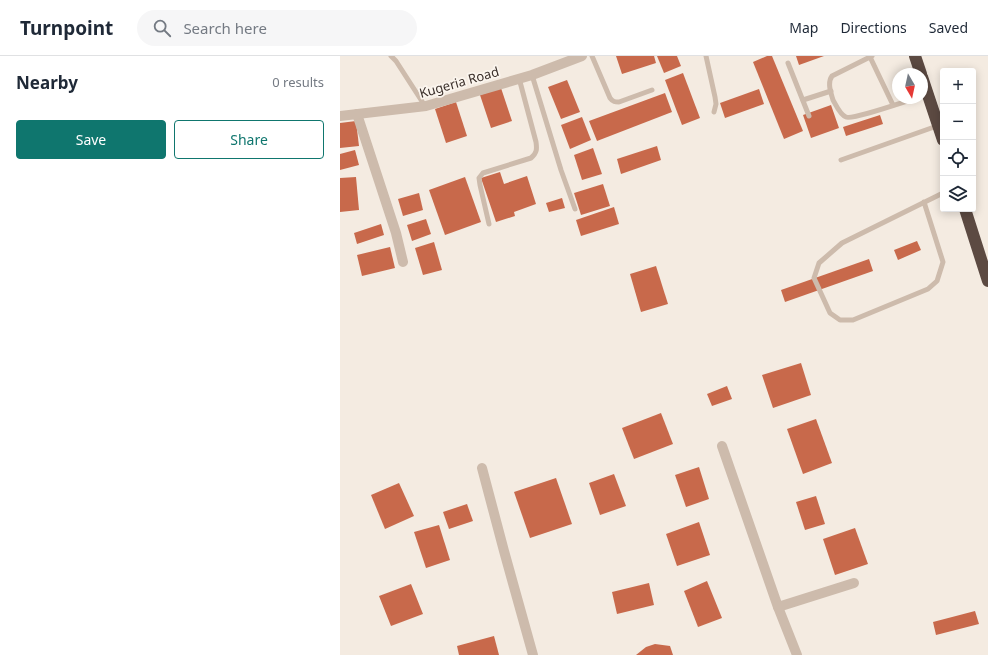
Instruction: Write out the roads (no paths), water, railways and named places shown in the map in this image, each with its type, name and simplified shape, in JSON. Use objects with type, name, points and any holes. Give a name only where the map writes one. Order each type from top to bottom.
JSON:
[{"type":"highway","points":[[915,56],[919,68]]},
{"type":"highway","points":[[926,104],[940,131]]},
{"type":"highway","points":[[966,212],[988,281]]},
{"type":"street","name":"Kugeria Road","points":[[340,116],[426,106],[532,75],[582,56]]},
{"type":"street","points":[[357,114],[396,233],[403,262]]},
{"type":"street","points":[[722,446],[778,607],[797,655]]},
{"type":"street","points":[[482,468],[533,655]]},
{"type":"street","points":[[778,607],[854,583]]},
{"type":"lane","points":[[391,56],[396,61],[426,106]]},
{"type":"lane","points":[[592,56],[610,98],[613,101],[619,102],[652,90]]},
{"type":"lane","points":[[706,56],[716,104],[714,112]]},
{"type":"lane","points":[[893,105],[871,56],[832,76],[829,82],[837,108],[847,118],[862,115],[896,104]]},
{"type":"lane","points":[[788,63],[808,116]]},
{"type":"lane","points":[[532,75],[561,170],[575,209]]},
{"type":"lane","points":[[489,224],[479,178],[483,173],[532,158],[537,150],[519,78]]},
{"type":"lane","points":[[803,100],[831,91]]},
{"type":"lane","points":[[841,160],[938,125]]},
{"type":"lane","points":[[924,202],[943,262],[938,281],[928,289],[852,320],[840,320],[830,313],[814,278],[818,263],[842,244],[924,202],[940,194]]}]
